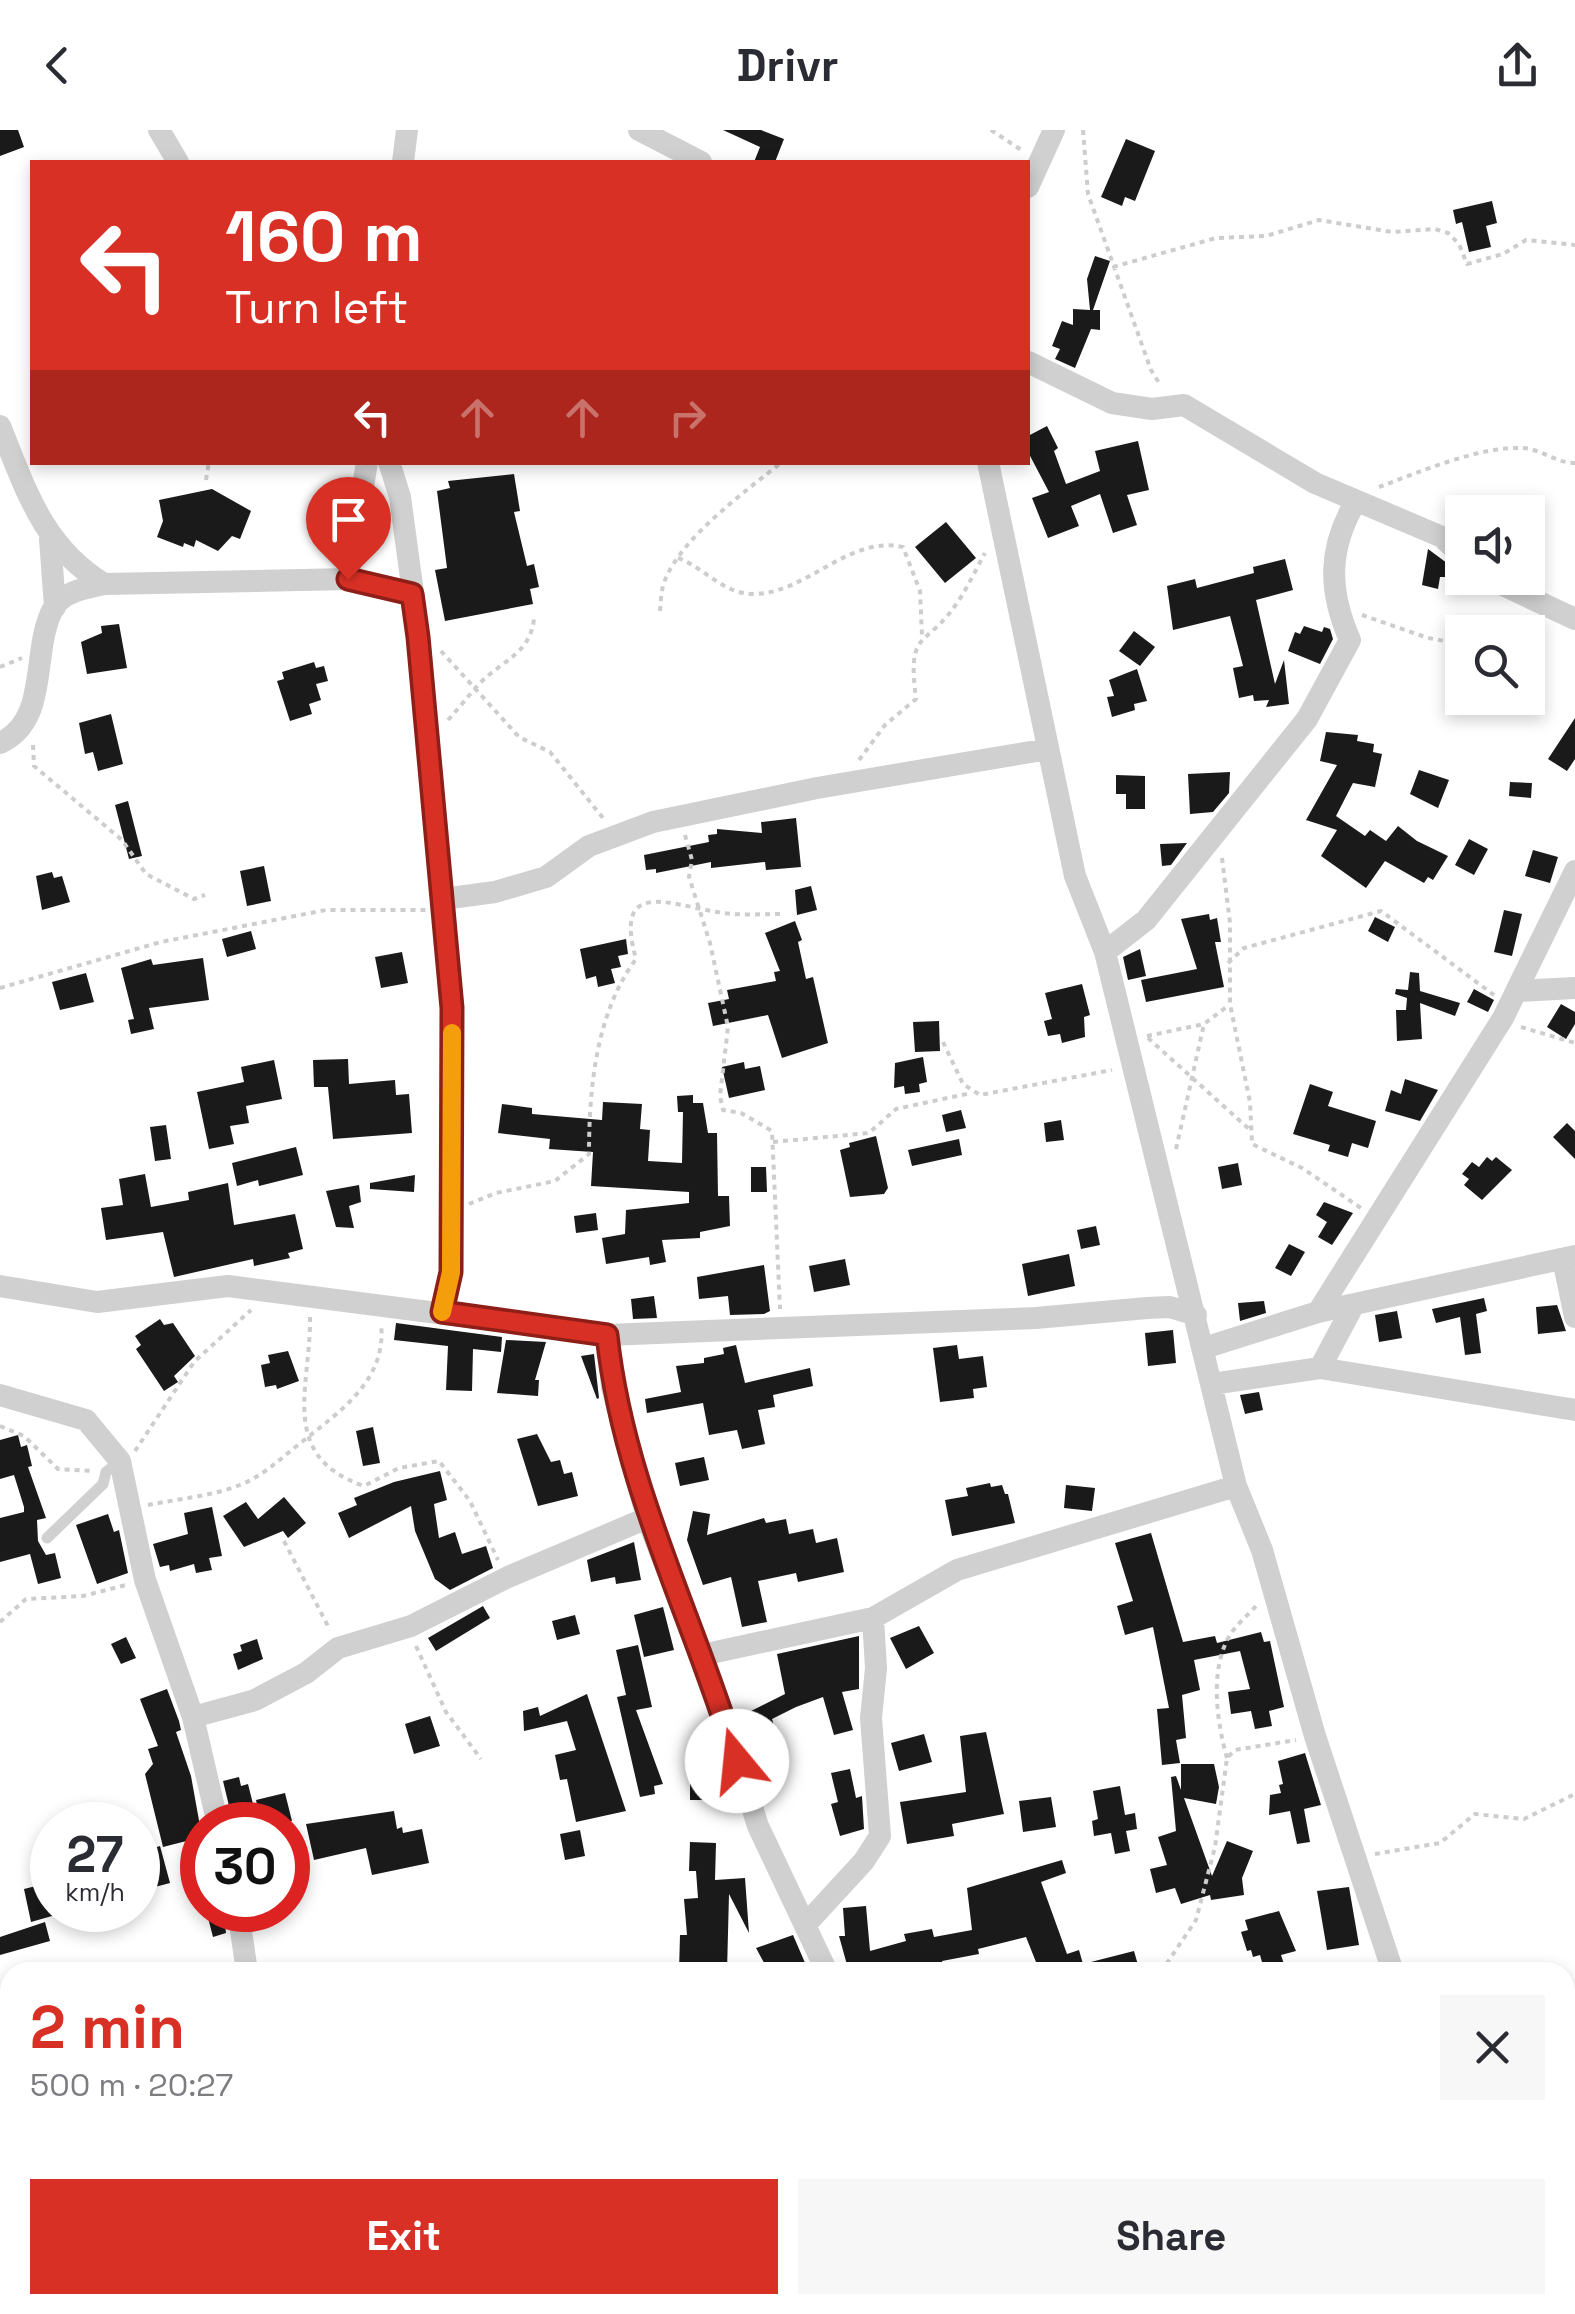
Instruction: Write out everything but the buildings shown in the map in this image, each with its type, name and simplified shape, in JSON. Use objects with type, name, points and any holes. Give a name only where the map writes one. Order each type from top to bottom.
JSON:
[{"type":"street","points":[[160,130],[177,160]]},
{"type":"street","points":[[402,160],[407,130]]},
{"type":"street","points":[[638,130],[697,160]]},
{"type":"street","points":[[1030,182],[1054,130]]},
{"type":"street","points":[[1030,363],[1112,403],[1196,410],[1268,457],[1445,540]]},
{"type":"street","points":[[0,426],[50,539],[76,567],[104,584]]},
{"type":"street","points":[[348,579],[367,465]]},
{"type":"street","points":[[390,465],[400,498],[418,637],[452,1008],[451,1272],[442,1312]]},
{"type":"street","points":[[989,465],[1076,876],[1104,952],[1236,1486],[1390,1962]]},
{"type":"street","points":[[1104,952],[1146,920],[1308,719],[1350,640],[1334,606],[1336,534],[1353,500]]},
{"type":"street","points":[[0,742],[18,733],[29,716],[55,607],[50,539]]},
{"type":"street","points":[[55,607],[72,592],[104,584],[348,579],[412,594]]},
{"type":"street","points":[[1524,595],[1575,619]]},
{"type":"street","points":[[443,904],[546,877],[590,846],[675,818],[1048,749]]},
{"type":"street","points":[[1318,1312],[1510,1005],[1575,871]]},
{"type":"street","points":[[1510,1005],[1575,988]]},
{"type":"street","points":[[1204,1348],[1318,1312],[1569,1258],[1575,1317]]},
{"type":"street","points":[[0,1286],[97,1302],[228,1286],[607,1335],[1036,1318],[1170,1307],[1196,1315]]},
{"type":"street","points":[[1320,1368],[1353,1306]]},
{"type":"street","points":[[607,1335],[612,1386],[647,1518],[702,1655],[758,1826],[822,1962]]},
{"type":"street","points":[[1212,1384],[1320,1368],[1575,1410]]},
{"type":"street","points":[[0,1396],[86,1420],[113,1466],[129,1510],[145,1580],[193,1717],[213,1802]]},
{"type":"street","points":[[702,1655],[873,1618],[957,1570],[1236,1486]]},
{"type":"street","points":[[193,1717],[255,1700],[306,1673],[338,1648],[411,1626],[508,1577],[647,1518]]},
{"type":"street","points":[[807,1923],[864,1860],[880,1836],[871,1718],[876,1668],[873,1618]]},
{"type":"street","points":[[241,1932],[246,1962]]},
{"type":"lane","points":[[46,1538],[103,1484],[113,1466]]},
{"type":"path","points":[[991,130],[1040,160]]},
{"type":"path","points":[[1083,130],[1088,194],[1151,370],[1174,406]]},
{"type":"path","points":[[1114,266],[1216,238],[1266,236],[1319,220],[1392,232],[1435,229],[1448,233],[1459,244],[1468,264],[1503,254],[1526,240],[1575,246]]},
{"type":"path","points":[[1353,500],[1452,460],[1524,448],[1562,464],[1575,463]]},
{"type":"path","points":[[206,480],[208,465]]},
{"type":"path","points":[[660,611],[664,580],[678,558],[730,505],[778,465]]},
{"type":"path","points":[[922,636],[955,606],[1000,527]]},
{"type":"path","points":[[678,558],[725,588],[756,594],[804,578],[858,551],[903,546],[920,591],[922,636],[911,663],[916,700],[847,768]]},
{"type":"path","points":[[1334,606],[1445,641]]},
{"type":"path","points":[[426,747],[475,690],[523,649],[532,636],[534,618]]},
{"type":"path","points":[[418,637],[440,650],[520,737],[550,752],[594,811],[622,833]]},
{"type":"path","points":[[29,716],[34,766],[122,840],[146,874],[194,899],[205,894]]},
{"type":"path","points":[[675,818],[688,840],[689,878],[728,1027],[720,1096],[723,1110],[742,1113],[772,1131],[781,1328]]},
{"type":"path","points":[[1218,826],[1230,924],[1230,1004],[1250,1102],[1252,1144],[1302,1168],[1377,1219]]},
{"type":"path","points":[[451,1212],[496,1192],[554,1181],[589,1154],[589,1092],[607,1011],[636,959],[627,926],[630,915],[640,907],[662,901],[718,913],[781,914]]},
{"type":"path","points":[[0,988],[161,942],[326,910],[443,904]]},
{"type":"path","points":[[1228,962],[1244,948],[1381,911],[1510,1005],[1534,1034],[1575,1043]]},
{"type":"path","points":[[1230,1004],[1204,1024],[1147,1036],[1249,1129]]},
{"type":"path","points":[[1166,1192],[1204,1024]]},
{"type":"path","points":[[943,1042],[971,1093]]},
{"type":"path","points":[[773,1142],[869,1133],[896,1110],[1131,1066]]},
{"type":"path","points":[[0,1426],[24,1436],[58,1469],[113,1466],[139,1449],[194,1362],[274,1290]]},
{"type":"path","points":[[310,1295],[310,1342],[302,1410],[306,1438],[344,1480],[364,1486],[399,1468],[439,1461],[470,1502],[508,1577]]},
{"type":"path","points":[[129,1510],[237,1486],[268,1471],[338,1416],[373,1372],[383,1342],[378,1304]]},
{"type":"path","points":[[284,1542],[304,1574],[338,1648]]},
{"type":"path","points":[[0,1622],[26,1600],[83,1596],[145,1580]]},
{"type":"path","points":[[1168,1962],[1196,1920],[1214,1847],[1227,1758],[1219,1730],[1224,1650],[1230,1635],[1271,1588]]},
{"type":"path","points":[[411,1626],[446,1712],[480,1759]]},
{"type":"path","points":[[1227,1758],[1235,1750],[1315,1736]]},
{"type":"path","points":[[1356,1858],[1440,1842],[1476,1814],[1524,1819],[1538,1816],[1575,1794]]},
{"type":"slow traffic","points":[[442,1312],[451,1272],[452,1033]]},
{"type":"route","points":[[348,579],[412,594],[418,637],[452,1008],[451,1272],[442,1312],[607,1335],[612,1386],[647,1518],[702,1655],[737,1761]]}]
